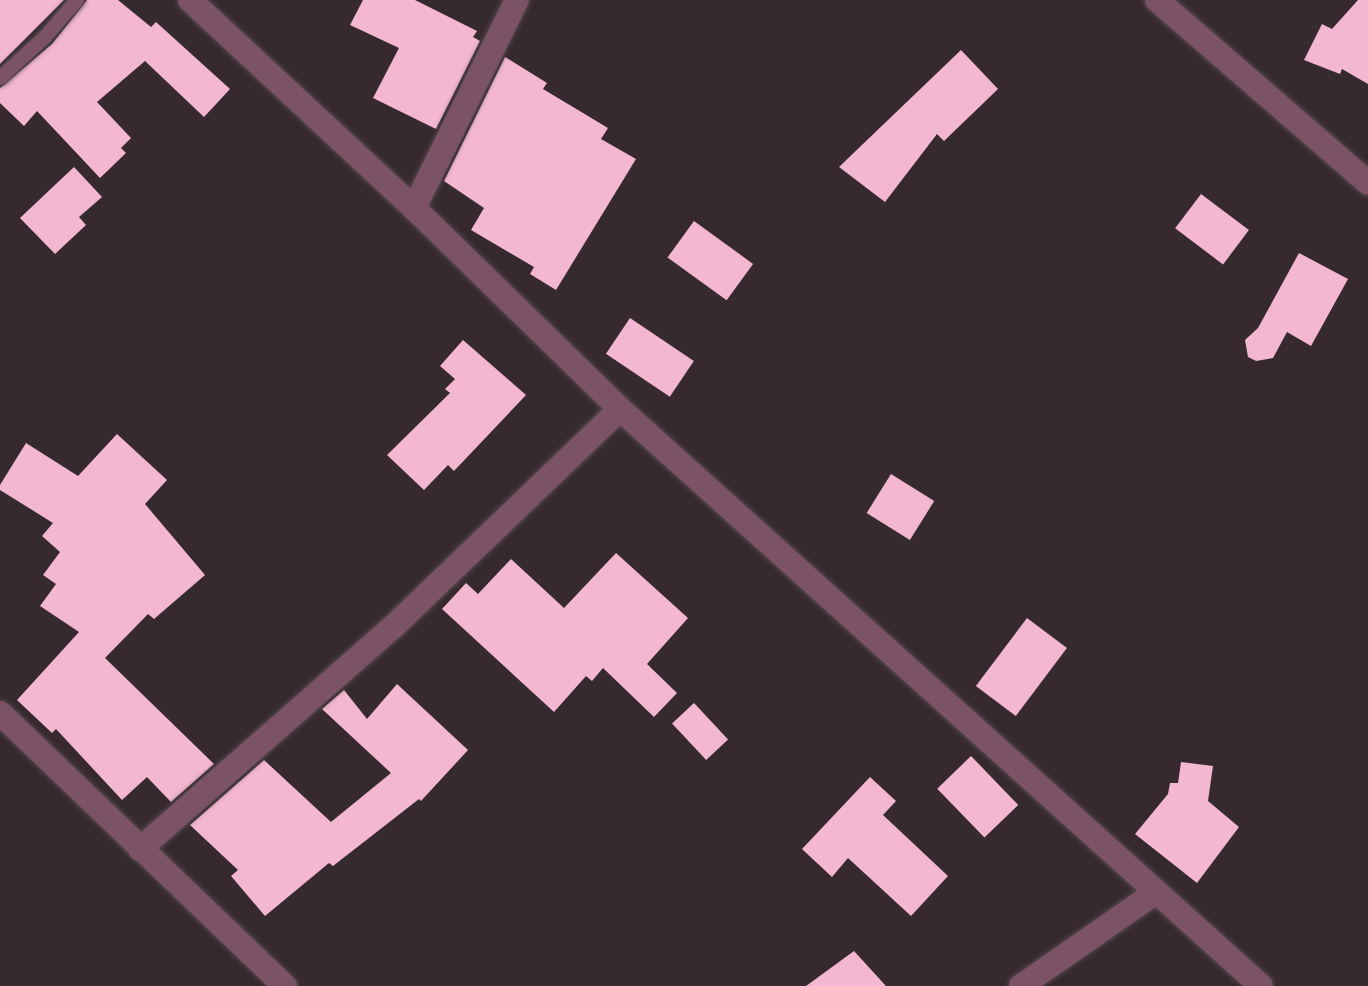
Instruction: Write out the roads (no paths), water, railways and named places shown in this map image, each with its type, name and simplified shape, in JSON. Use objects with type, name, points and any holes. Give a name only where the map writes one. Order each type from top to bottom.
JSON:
[{"type":"street","points":[[190,0],[414,208],[620,409],[1261,986]]},
{"type":"street","points":[[414,208],[517,0]]},
{"type":"street","points":[[1157,0],[1368,183]]},
{"type":"street","points":[[140,849],[396,624],[620,409]]},
{"type":"street","points":[[0,713],[285,986]]},
{"type":"street","points":[[1021,986],[1156,892]]},
{"type":"lane","points":[[0,78],[45,37],[77,0]]}]
